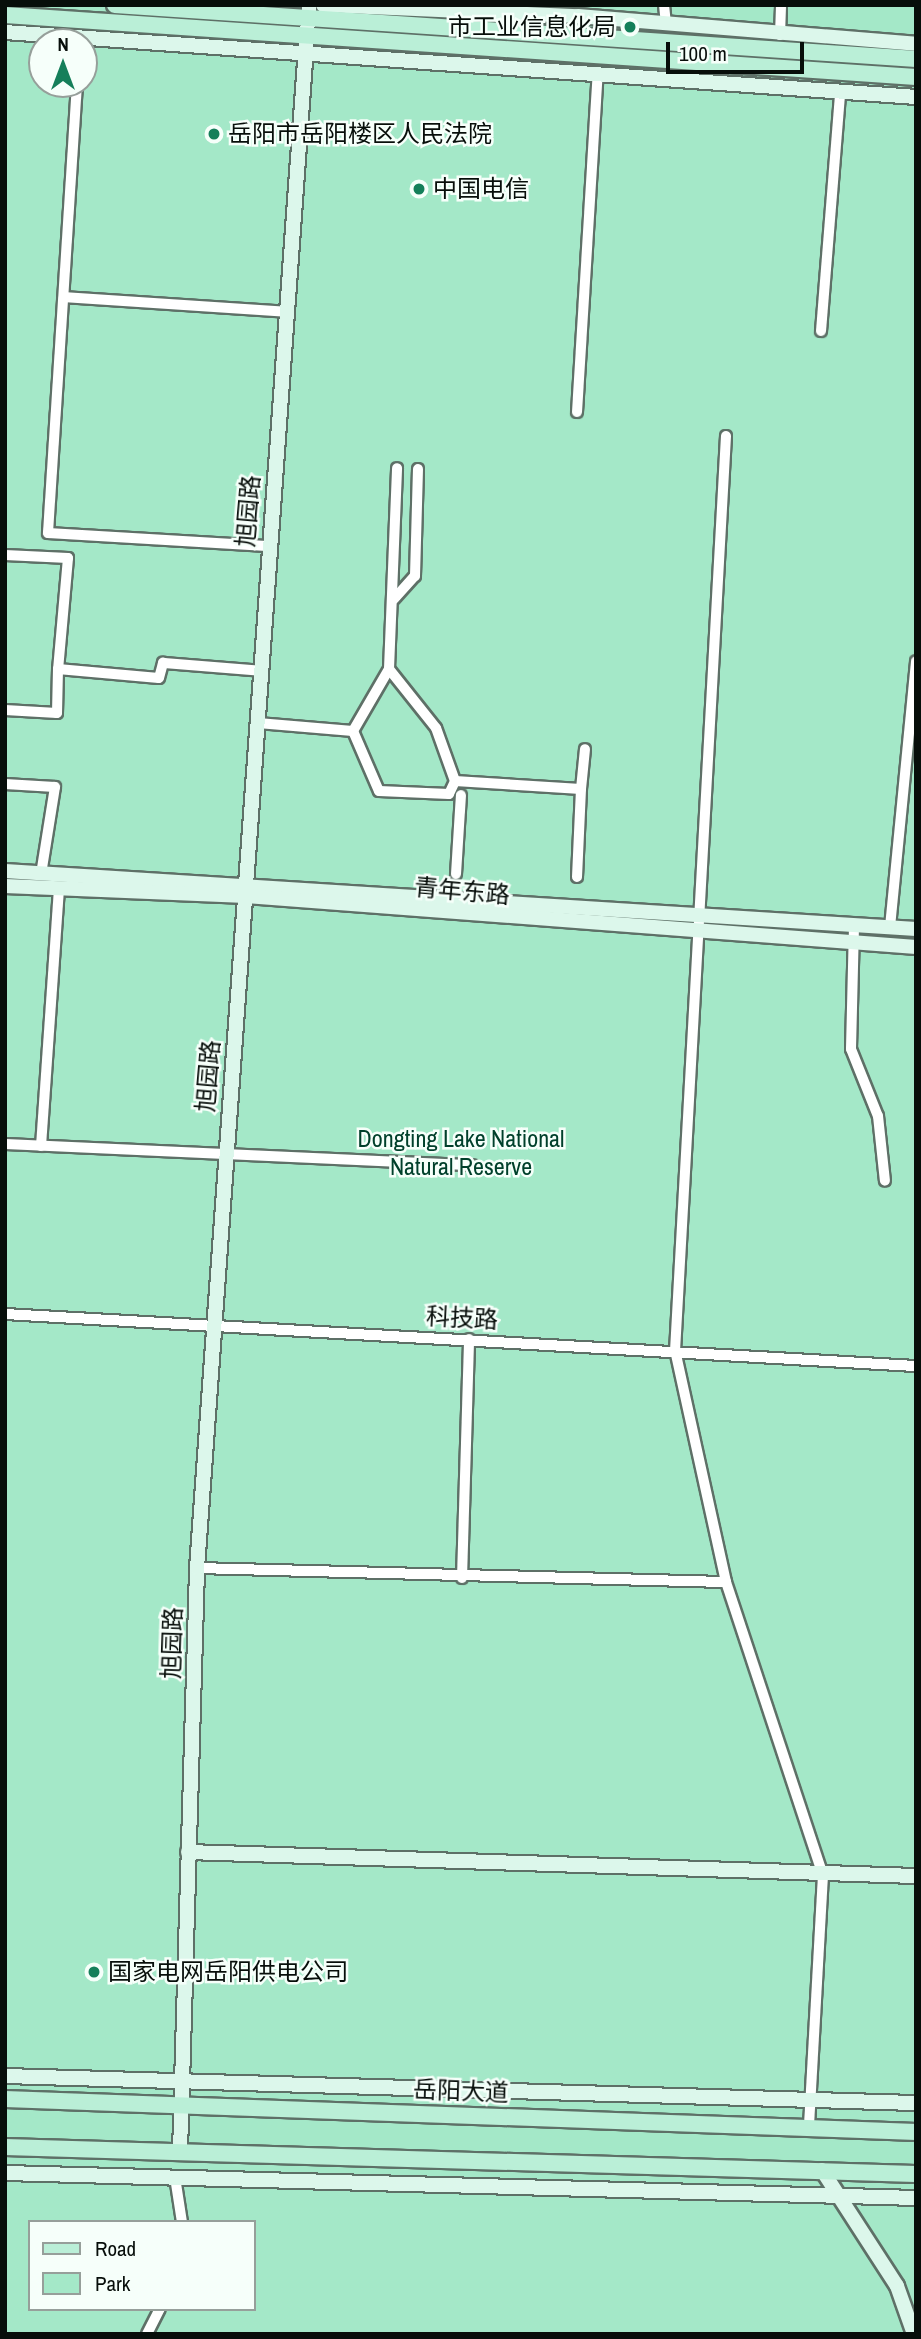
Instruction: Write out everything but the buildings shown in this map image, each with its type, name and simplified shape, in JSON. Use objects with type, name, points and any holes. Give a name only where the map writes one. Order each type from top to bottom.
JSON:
[{"type":"main road","points":[[115,5],[308,27],[916,77]]},
{"type":"main road","points":[[5,15],[308,27],[474,17],[916,59]]},
{"type":"main road","name":"岳阳大道","points":[[5,2099],[809,2123],[916,2132]]},
{"type":"main road","points":[[5,2147],[916,2174]]},
{"type":"street","points":[[323,5],[474,17],[575,11],[666,24],[916,44]]},
{"type":"street","points":[[664,5],[666,24]]},
{"type":"street","points":[[780,35],[781,5]]},
{"type":"street","points":[[80,19],[80,28]]},
{"type":"street","points":[[98,39],[308,27],[598,74],[916,97]]},
{"type":"street","name":"旭园路","points":[[180,2152],[177,2105],[197,1569],[224,1155],[248,890],[267,546],[288,312],[308,27]]},
{"type":"street","points":[[5,32],[28,34]]},
{"type":"street","points":[[578,412],[598,74]]},
{"type":"street","points":[[821,331],[840,93]]},
{"type":"street","points":[[76,98],[48,533],[267,546]]},
{"type":"street","points":[[64,297],[288,312]]},
{"type":"street","points":[[726,436],[703,916],[675,1350],[726,1582],[823,1875],[809,2123]]},
{"type":"street","points":[[354,731],[389,669],[394,598],[397,468]]},
{"type":"street","points":[[394,598],[415,576],[418,469]]},
{"type":"street","points":[[396,487],[417,489]]},
{"type":"street","points":[[5,555],[68,558],[58,669],[57,713],[5,710]]},
{"type":"street","points":[[890,928],[916,661]]},
{"type":"street","points":[[58,669],[159,678],[163,663],[262,671]]},
{"type":"street","points":[[389,669],[436,728],[458,781],[455,795],[456,874]]},
{"type":"street","points":[[258,723],[354,731]]},
{"type":"street","points":[[354,731],[379,791],[455,795]]},
{"type":"street","points":[[577,877],[585,749]]},
{"type":"street","points":[[458,781],[581,789]]},
{"type":"street","points":[[5,784],[55,787],[41,873]]},
{"type":"street","name":"青年东路","points":[[5,871],[248,890],[701,933],[916,947]]},
{"type":"street","name":"青年东路","points":[[5,886],[59,889],[248,890],[916,929]]},
{"type":"street","points":[[41,1146],[59,889]]},
{"type":"street","points":[[854,926],[851,1049],[877,1116],[885,1181]]},
{"type":"street","points":[[5,1144],[473,1166]]},
{"type":"street","name":"科技路","points":[[5,1314],[675,1350],[916,1366]]},
{"type":"street","points":[[462,1578],[469,1339]]},
{"type":"street","points":[[197,1569],[462,1578],[726,1582]]},
{"type":"street","points":[[188,1852],[916,1876]]},
{"type":"street","points":[[5,2076],[916,2103]]},
{"type":"street","points":[[822,2171],[897,2286],[914,2334]]},
{"type":"street","points":[[5,2173],[916,2198]]},
{"type":"street","points":[[175,2177],[182,2220]]},
{"type":"street","points":[[147,2334],[159,2311]]},
{"type":"green space","name":"Dongting Lake National Natural Reserve","points":[[5,5],[916,5],[916,2334],[5,2334]]},
{"type":"place","name":"市工业信息化局","points":[[630,27]]},
{"type":"place","name":"岳阳市岳阳楼区人民法院","points":[[214,134]]},
{"type":"place","name":"中国电信","points":[[419,189]]},
{"type":"place","name":"国家电网岳阳供电公司","points":[[94,1972]]}]
